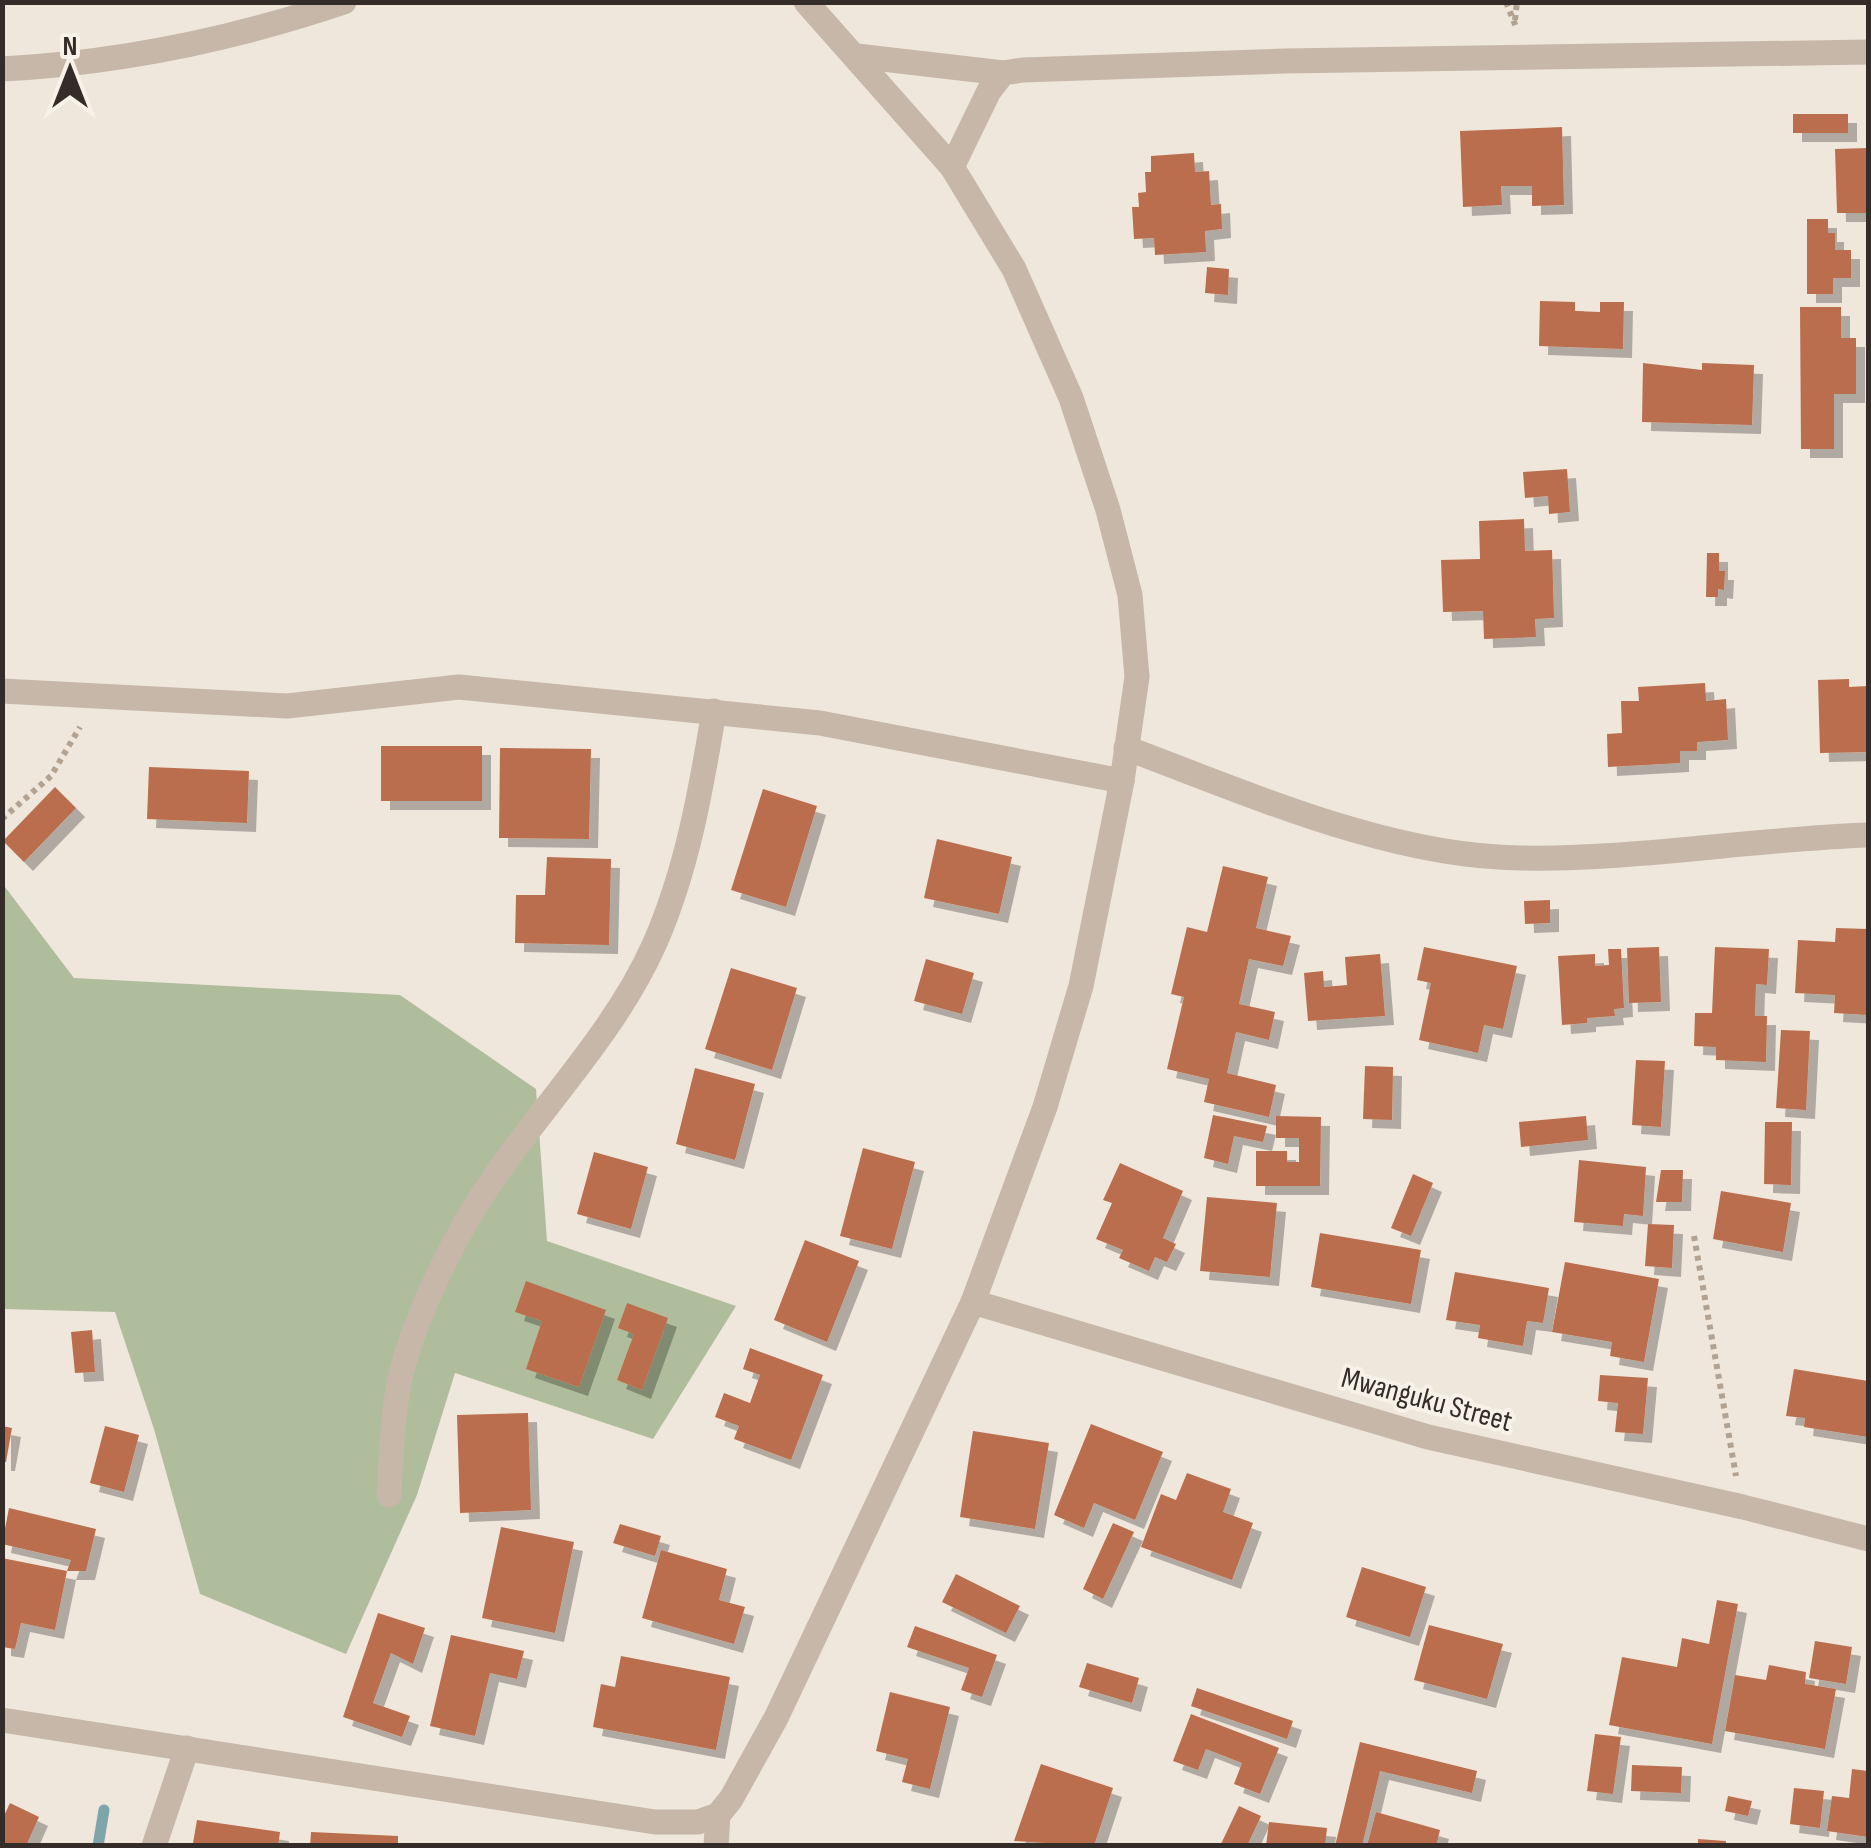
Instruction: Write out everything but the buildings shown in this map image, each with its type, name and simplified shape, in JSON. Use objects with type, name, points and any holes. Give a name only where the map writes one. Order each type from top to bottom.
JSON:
[{"type":"street","points":[[2,69],[46,66],[253,32],[344,2]]},
{"type":"street","points":[[716,1846],[718,1816],[776,1718],[974,1302],[1045,1107],[1081,986],[1122,781],[1137,676],[1132,611],[1108,510],[1071,398],[1014,270],[952,167],[806,2]]},
{"type":"street","points":[[857,56],[1003,74],[1285,61],[1868,52]]},
{"type":"street","points":[[952,167],[988,91],[1003,74]]},
{"type":"street","points":[[2,691],[287,706],[460,687],[820,723],[1122,781]]},
{"type":"street","points":[[390,1494],[398,1387],[412,1338],[459,1235],[490,1184],[622,1000],[653,947],[676,887],[694,822],[714,711]]},
{"type":"street","points":[[1126,748],[1322,817],[1444,850],[1518,858],[1868,835]]},
{"type":"street","name":"Mwanguku Street","points":[[974,1302],[1428,1437],[1744,1506],[1868,1539]]},
{"type":"street","points":[[2,1720],[655,1822],[698,1822],[718,1816]]},
{"type":"street","points":[[154,1846],[187,1748]]},
{"type":"path","points":[[1514,22],[1517,2]]},
{"type":"path","points":[[2,819],[51,776],[98,696]]},
{"type":"path","points":[[1694,1236],[1718,1390],[1744,1506]]},
{"type":"green space","points":[[2,883],[74,978],[400,995],[536,1089],[547,1241],[736,1306],[653,1439],[455,1373],[417,1495],[346,1654],[200,1594],[154,1429],[115,1312],[3,1309]]},
{"type":"waterway","points":[[98,1846],[104,1810]]}]
